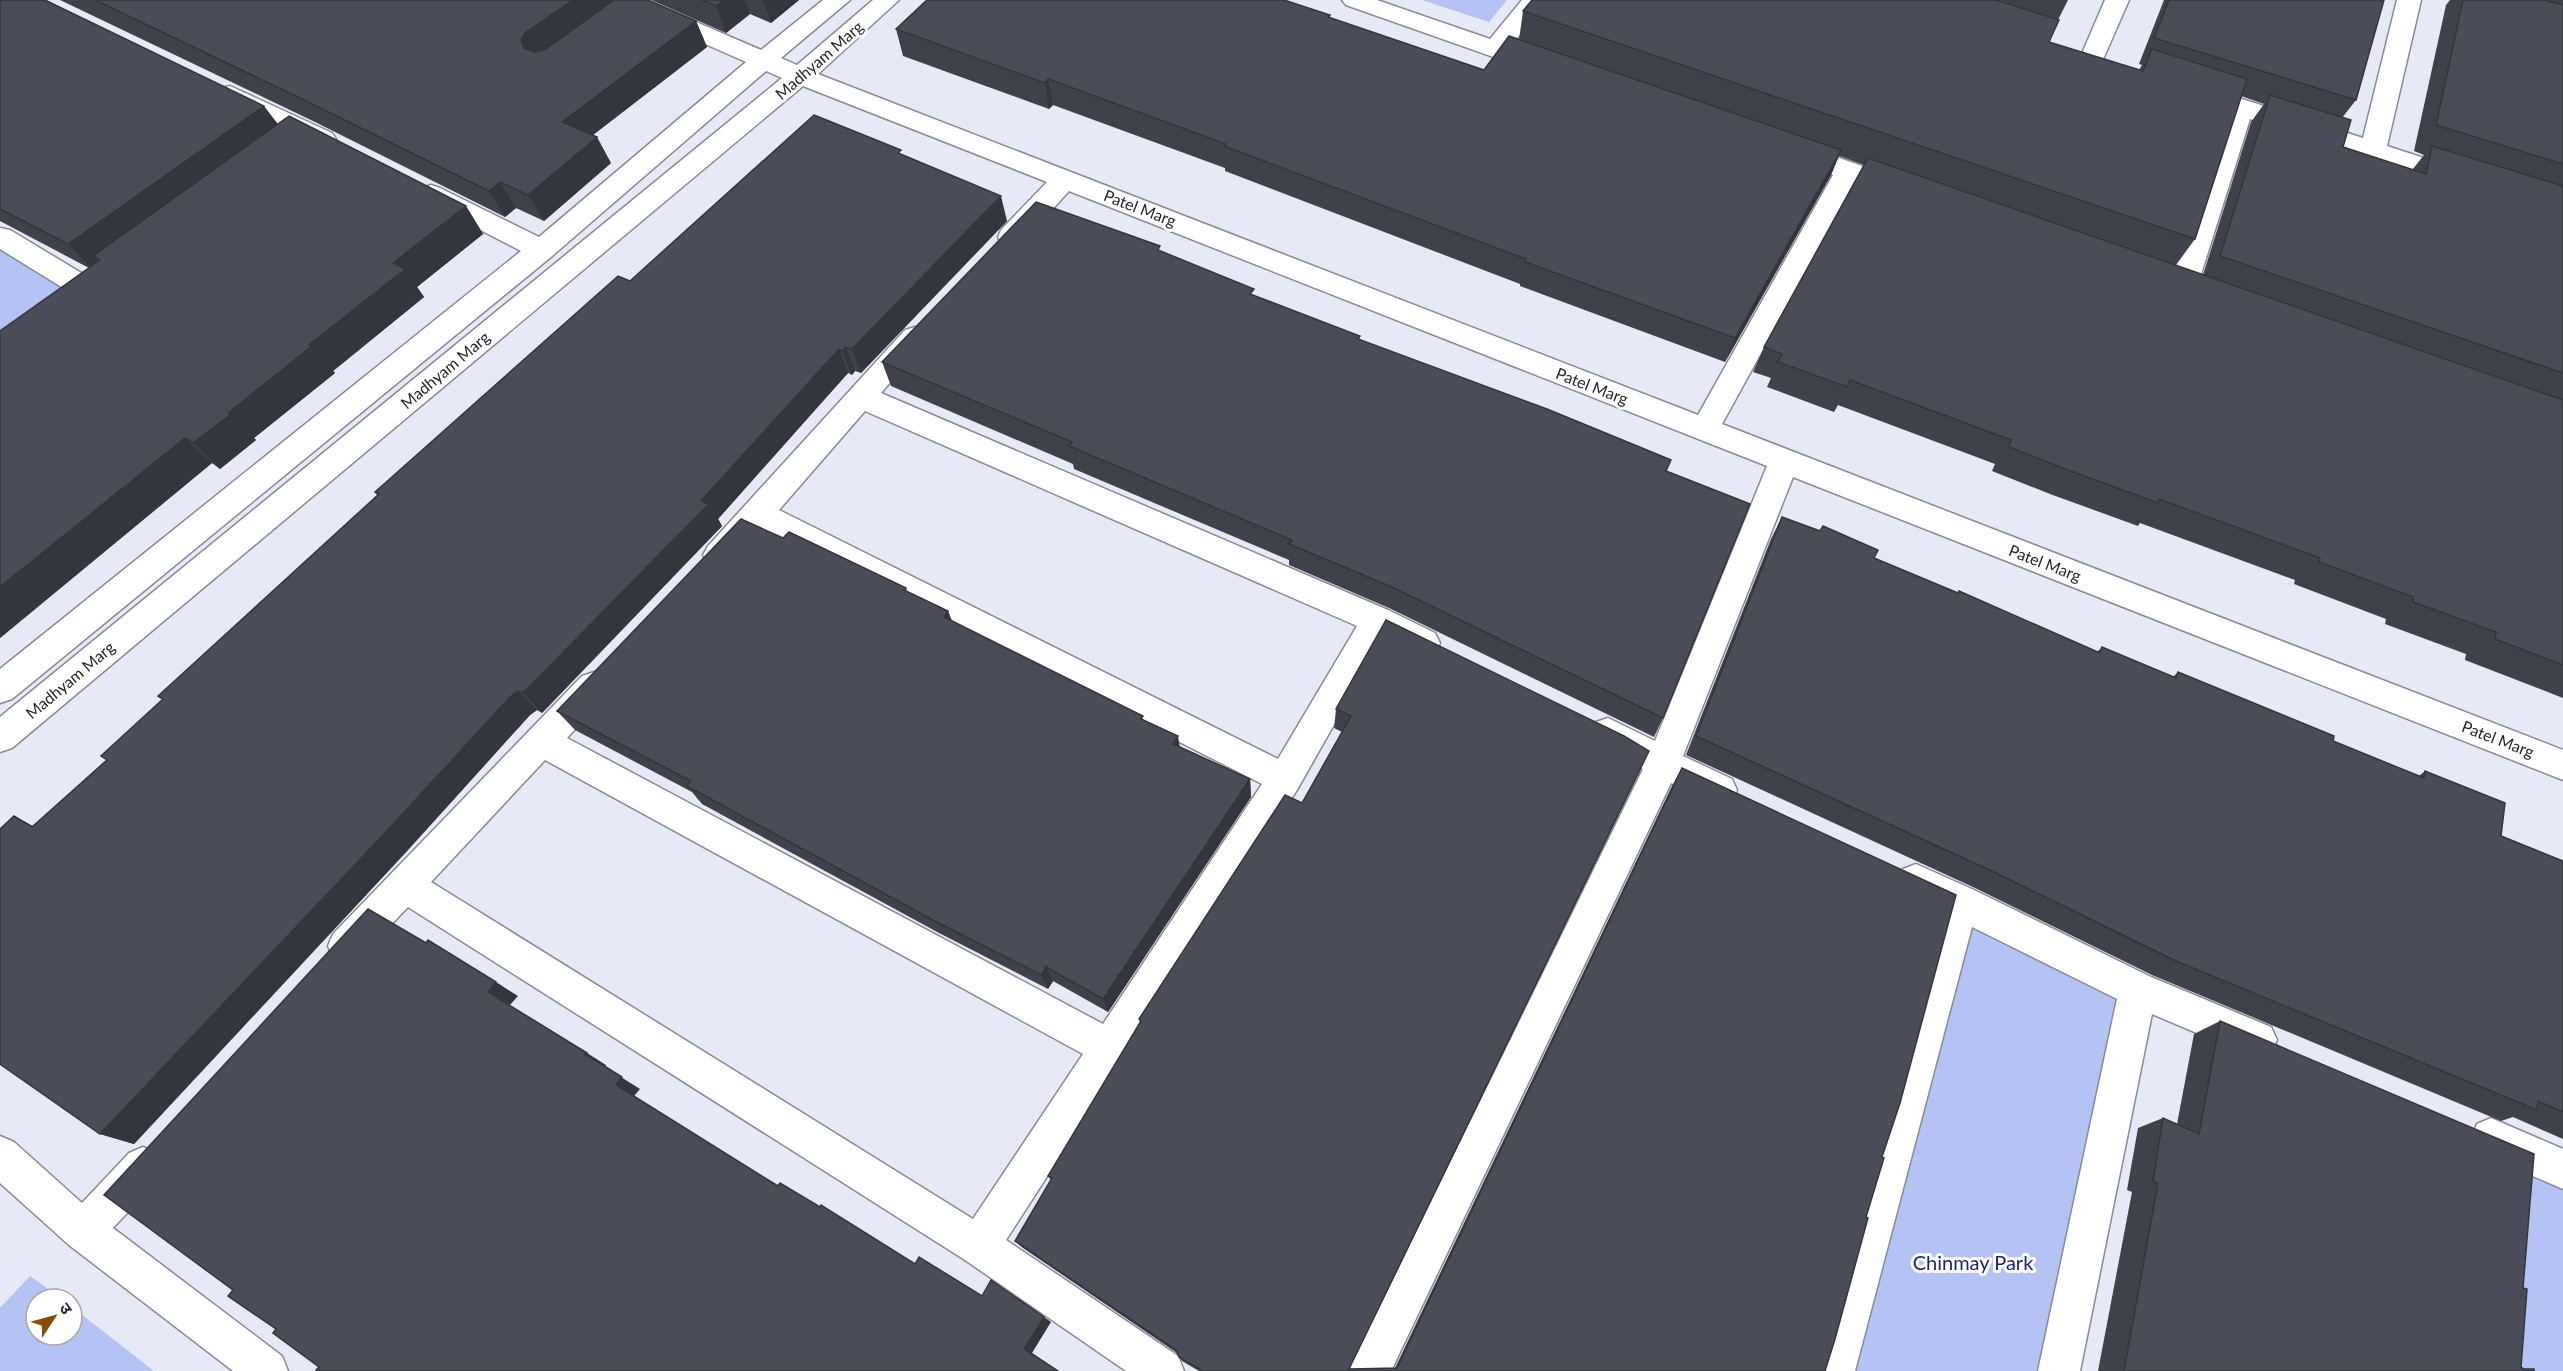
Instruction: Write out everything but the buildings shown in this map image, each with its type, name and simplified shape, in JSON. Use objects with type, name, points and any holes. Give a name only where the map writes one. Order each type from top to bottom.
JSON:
[{"type":"street","name":"Madhyam Marg","points":[[0,689],[542,250],[763,60],[838,0]]},
{"type":"street","name":"Madhyam Marg","points":[[0,738],[800,76],[887,0]]},
{"type":"street","points":[[1354,0],[1562,72]]},
{"type":"street","points":[[1496,49],[1535,0]]},
{"type":"street","points":[[2092,58],[2117,0]]},
{"type":"street","points":[[2373,151],[2409,0]]},
{"type":"street","name":"Patel Marg","points":[[626,8],[2563,765]]},
{"type":"street","points":[[213,86],[298,138],[339,147]]},
{"type":"street","points":[[2177,86],[2485,186]]},
{"type":"street","points":[[2183,287],[2241,107]]},
{"type":"street","points":[[1771,144],[1927,198]]},
{"type":"street","points":[[1704,430],[1849,171]]},
{"type":"street","points":[[991,257],[1065,179]]},
{"type":"street","points":[[414,185],[542,250]]},
{"type":"street","points":[[0,237],[98,283],[0,353]]},
{"type":"street","points":[[702,572],[758,513],[860,396],[934,318]]},
{"type":"street","points":[[860,396],[1377,620],[1450,656]]},
{"type":"street","points":[[1369,1371],[1663,763],[1784,461]]},
{"type":"street","points":[[758,513],[1285,779]]},
{"type":"street","points":[[979,1246],[1285,779],[1377,620]]},
{"type":"street","points":[[323,971],[403,884],[614,665]]},
{"type":"street","points":[[1575,717],[1628,742],[1663,763],[1748,803]]},
{"type":"street","points":[[541,741],[1109,1048]]},
{"type":"street","points":[[1886,867],[2138,990],[2292,1054]]},
{"type":"street","points":[[403,884],[979,1246],[1163,1371]]},
{"type":"street","points":[[1834,1371],[1961,902]]},
{"type":"street","points":[[2059,1371],[2138,990]]},
{"type":"street","points":[[2457,1124],[2522,1168],[2563,1169]]},
{"type":"street","points":[[83,1231],[163,1145]]},
{"type":"street","points":[[0,1156],[83,1231],[267,1371]]},
{"type":"green space","points":[[1422,0],[1507,0],[1489,22]]},
{"type":"green space","points":[[0,237],[88,290],[0,353]]},
{"type":"green space","name":"Chinmay Park","points":[[1961,902],[2138,990],[2059,1371],[1834,1371]]},
{"type":"green space","points":[[2523,1151],[2563,1169],[2563,1371],[2506,1371]]},
{"type":"green space","points":[[30,1276],[45,1287],[24,1287],[24,1347],[84,1347],[84,1316],[154,1371],[0,1371],[0,1308]]}]
